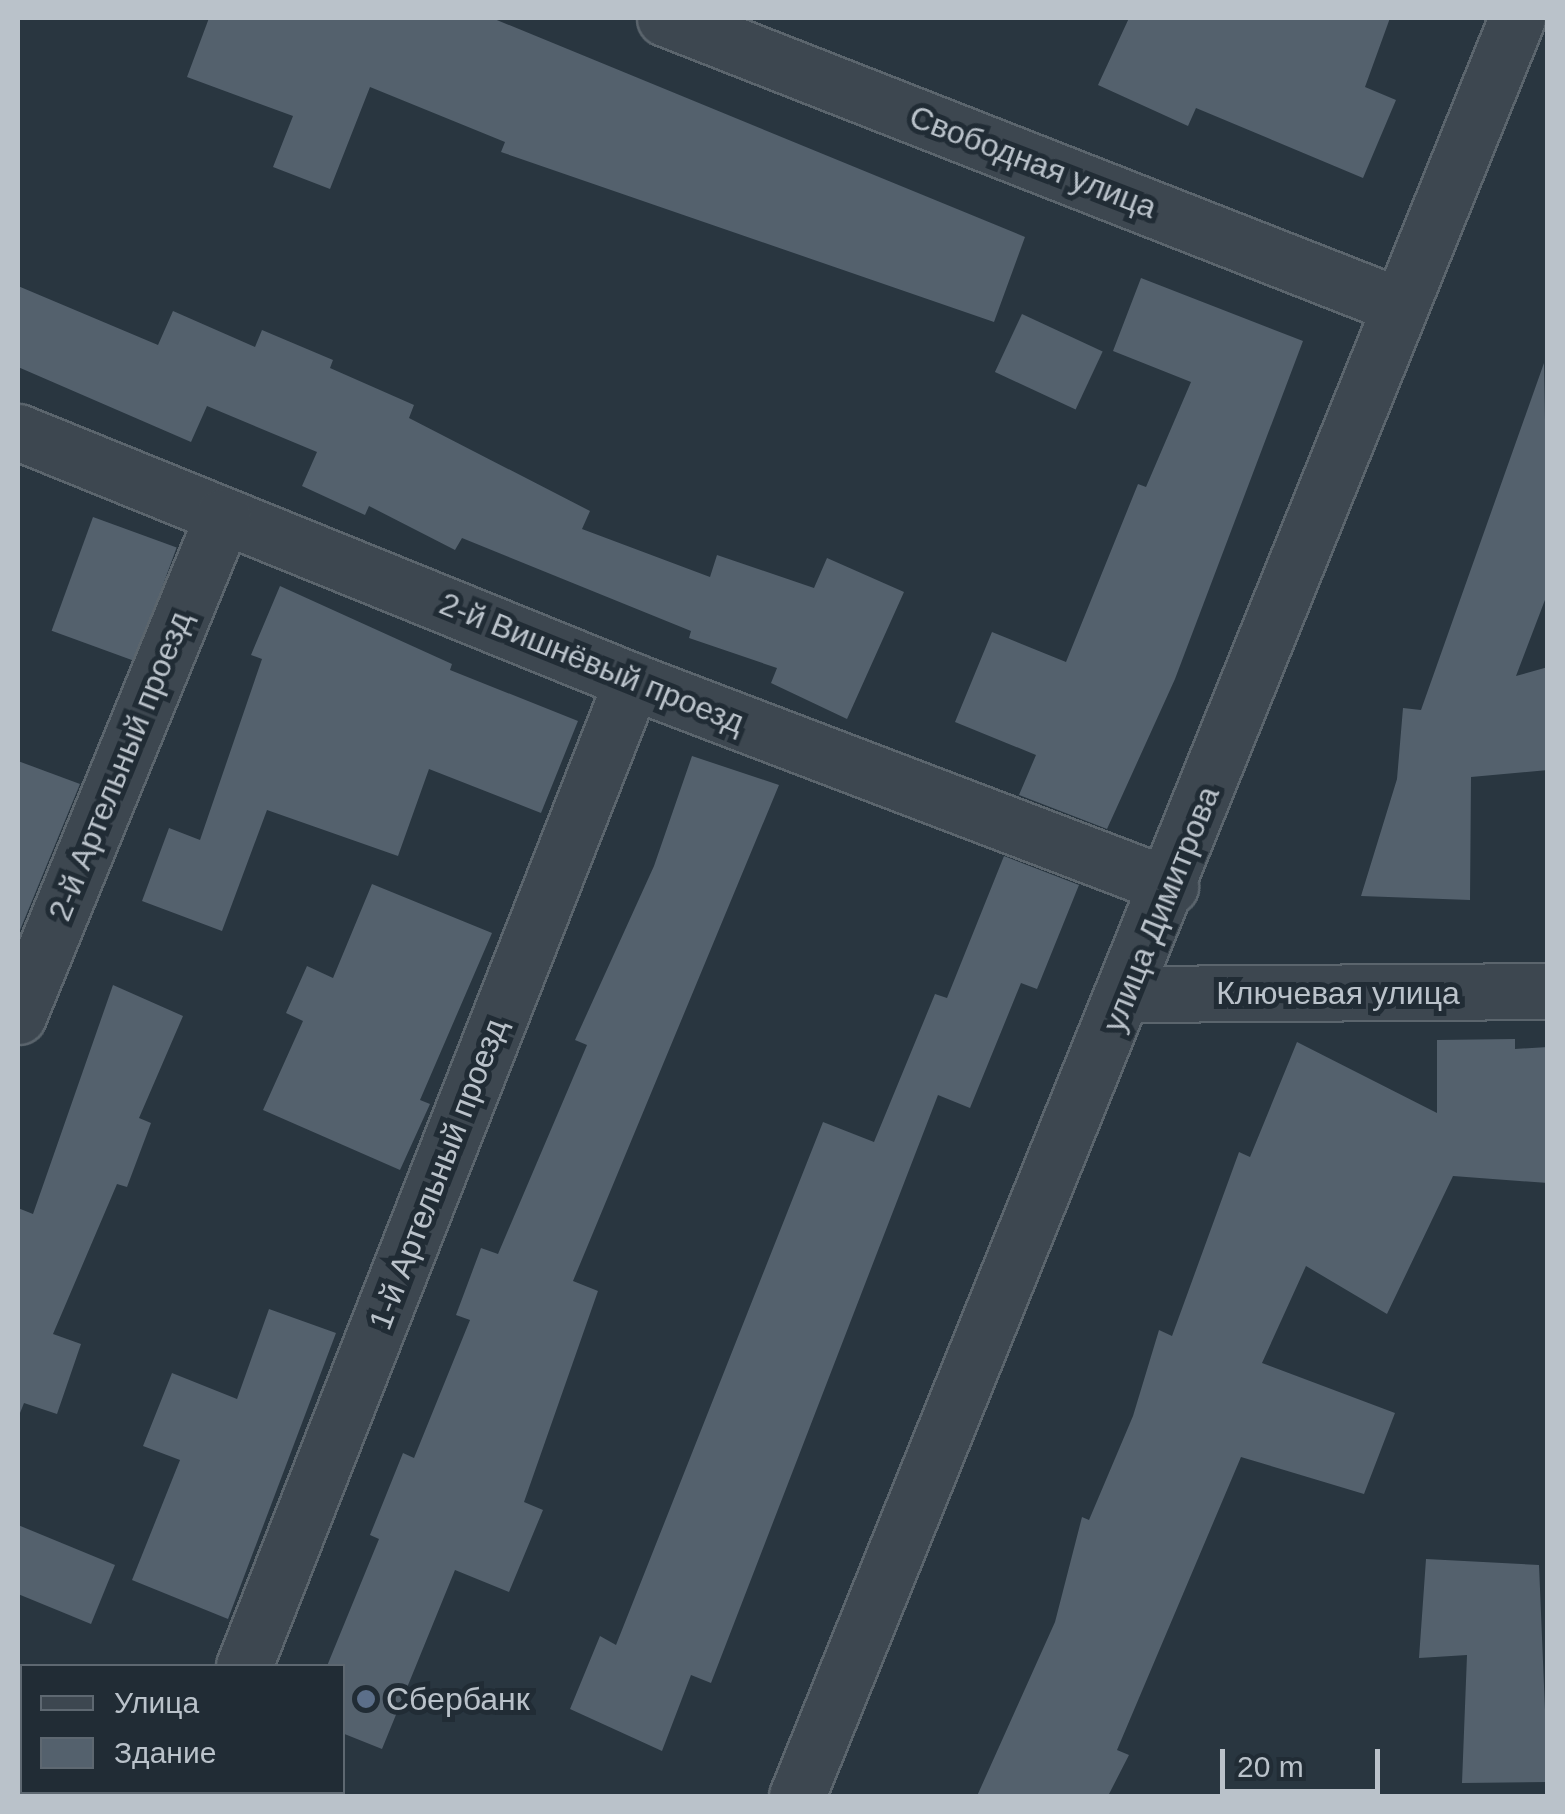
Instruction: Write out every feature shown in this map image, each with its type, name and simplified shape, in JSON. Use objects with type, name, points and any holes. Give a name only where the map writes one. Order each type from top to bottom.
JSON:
[{"type":"street","name":"Свободная улица","points":[[665,18],[1400,306]]},
{"type":"street","name":"улица Димитрова","points":[[796,1796],[1128,994],[1517,18]]},
{"type":"street","name":"2-й Вишнёвый проезд","points":[[18,432],[632,681],[1170,886]]},
{"type":"street","name":"2-й Артельный проезд","points":[[18,1016],[223,516]]},
{"type":"street","name":"1-й Артельный проезд","points":[[245,1664],[632,681]]},
{"type":"street","name":"Ключевая улица","points":[[1128,994],[1548,991]]},
{"type":"building","points":[[209,18],[492,18],[1025,237],[994,322],[501,152],[505,142],[370,87],[330,189],[273,167],[293,116],[187,77]]},
{"type":"building","points":[[1129,18],[1390,18],[1365,87],[1396,100],[1363,178],[1196,108],[1188,126],[1098,85]]},
{"type":"building","points":[[1141,278],[1303,341],[1175,679],[1107,829],[1019,795],[1036,755],[955,722],[992,632],[1066,662],[1138,484],[1146,487],[1191,382],[1113,351]]},
{"type":"building","points":[[18,286],[158,345],[173,311],[255,347],[262,330],[333,360],[330,368],[414,405],[409,418],[590,511],[582,529],[710,577],[717,555],[814,588],[827,558],[904,592],[847,719],[771,683],[777,668],[689,638],[691,631],[462,538],[455,550],[369,506],[365,515],[302,486],[317,452],[207,406],[191,442],[18,367]]},
{"type":"building","points":[[1022,314],[1103,352],[1076,410],[995,372]]},
{"type":"building","points":[[1544,363],[1548,592],[1516,676],[1548,667],[1548,770],[1471,777],[1470,900],[1361,896],[1397,779],[1403,708],[1421,710]]},
{"type":"building","points":[[93,517],[177,547],[135,661],[52,631]]},
{"type":"building","points":[[280,586],[452,664],[450,670],[578,721],[541,813],[429,769],[398,856],[267,810],[222,931],[142,901],[169,828],[200,840],[262,659],[251,655]]},
{"type":"building","points":[[692,756],[779,785],[573,1281],[598,1291],[524,1502],[543,1510],[509,1592],[455,1570],[382,1749],[345,1734],[345,1664],[328,1664],[379,1539],[370,1535],[403,1453],[414,1458],[470,1320],[456,1315],[481,1248],[498,1254],[587,1045],[575,1040],[654,866]]},
{"type":"building","points":[[18,761],[80,784],[18,935]]},
{"type":"building","points":[[1004,856],[1079,885],[1037,989],[1021,983],[970,1108],[938,1095],[711,1683],[691,1675],[662,1751],[570,1709],[600,1636],[616,1645],[823,1122],[874,1142],[935,994],[947,998]]},
{"type":"building","points":[[372,884],[492,933],[420,1100],[430,1104],[400,1170],[263,1110],[303,1021],[286,1013],[307,966],[333,978]]},
{"type":"building","points":[[113,985],[183,1016],[139,1118],[151,1123],[127,1187],[117,1184],[53,1334],[81,1344],[57,1414],[24,1403],[18,1418],[18,1208],[33,1214]]},
{"type":"building","points":[[1515,1039],[1515,1049],[1548,1047],[1548,1183],[1453,1176],[1387,1314],[1306,1266],[1262,1363],[1395,1413],[1364,1494],[1241,1457],[1117,1750],[1129,1755],[1108,1796],[977,1796],[1055,1622],[1082,1517],[1089,1520],[1133,1416],[1159,1330],[1172,1336],[1239,1152],[1250,1157],[1297,1042],[1437,1113],[1437,1040]]},
{"type":"building","points":[[269,1309],[336,1333],[228,1619],[132,1580],[180,1460],[143,1446],[172,1373],[237,1399]]},
{"type":"building","points":[[18,1525],[115,1565],[91,1624],[18,1594]]},
{"type":"building","points":[[1426,1559],[1539,1565],[1548,1782],[1462,1783],[1467,1655],[1419,1658]]},
{"type":"place","name":"Сбербанк","points":[[366,1699]]}]
